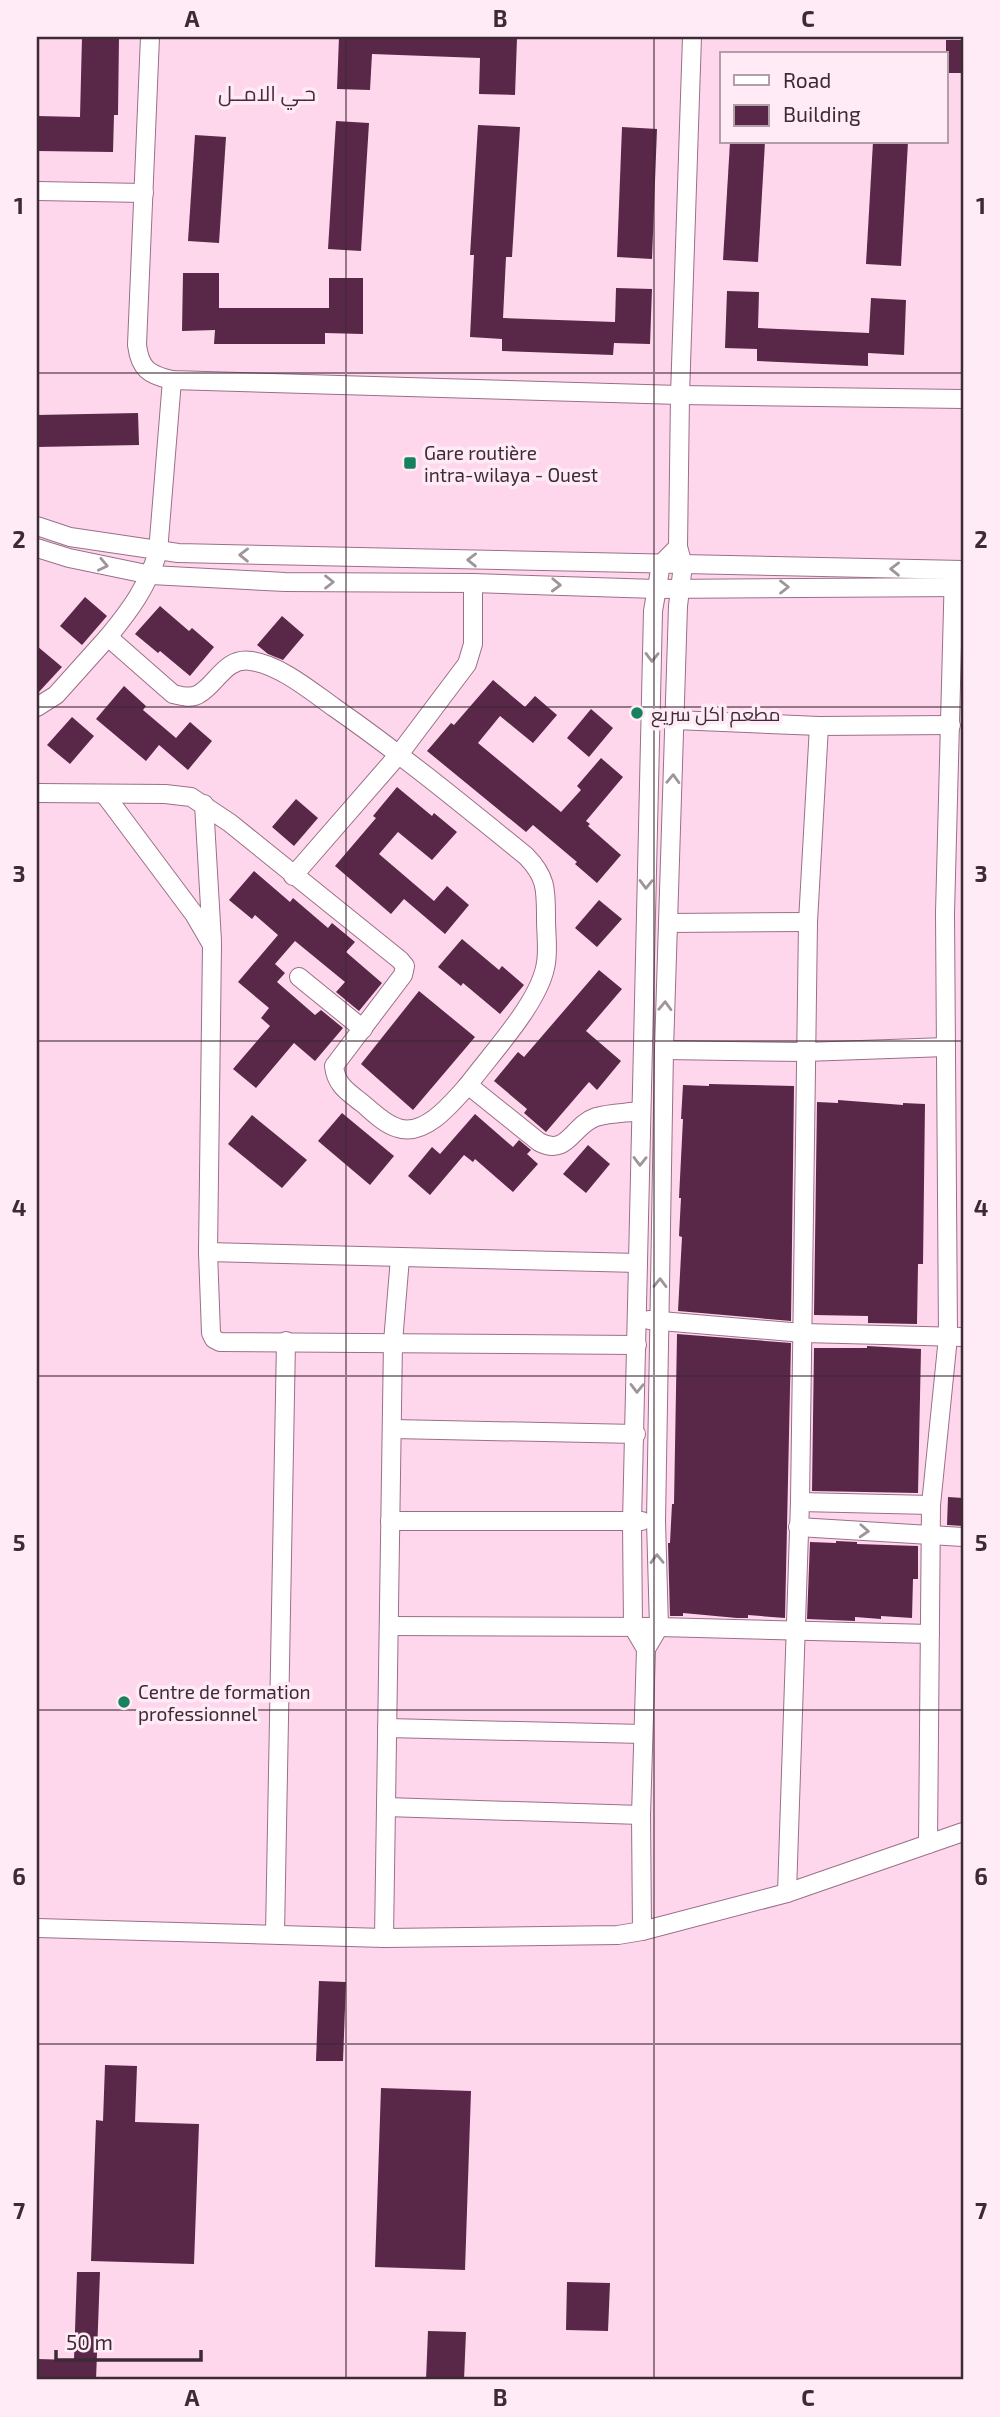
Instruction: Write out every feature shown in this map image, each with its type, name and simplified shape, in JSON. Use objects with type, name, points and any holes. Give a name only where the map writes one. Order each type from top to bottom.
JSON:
[{"type":"street","points":[[150,37],[136,345],[144,367],[154,376],[172,380],[680,395],[963,399]]},
{"type":"street","points":[[642,1931],[642,1734],[646,1649],[659,1627],[656,1521],[664,1050],[678,606],[681,588],[680,395],[692,37]]},
{"type":"street","points":[[37,191],[144,193]]},
{"type":"street","points":[[37,707],[56,695],[108,637],[138,600],[151,575],[158,552],[172,380]]},
{"type":"street","points":[[37,526],[70,537],[158,552],[661,564],[680,556],[959,579]]},
{"type":"street","points":[[37,548],[69,558],[151,575],[285,582],[472,583],[656,589],[959,579]]},
{"type":"street","points":[[646,1649],[633,1627],[632,1522],[653,611],[661,564]]},
{"type":"street","points":[[928,1844],[931,1505],[956,1337],[956,1091],[946,1046],[954,913],[951,725],[959,579]]},
{"type":"street","points":[[293,876],[400,753],[467,664],[472,644],[472,583]]},
{"type":"street","points":[[37,793],[165,794],[191,797],[204,804],[400,960],[405,967],[403,975],[334,1066],[340,1086],[388,1124],[401,1130],[434,1121],[468,1085],[527,1006],[540,983],[546,967],[546,892],[542,876],[526,856],[400,753],[282,673],[250,661],[237,662],[223,670],[198,695],[184,697],[173,694],[108,637]]},
{"type":"street","points":[[675,720],[819,726],[951,725]]},
{"type":"street","points":[[787,1893],[800,1502],[808,922],[819,726]]},
{"type":"street","points":[[105,795],[194,914],[212,945]]},
{"type":"street","points":[[204,804],[212,945],[208,1252],[211,1333],[214,1339],[220,1342],[638,1345]]},
{"type":"street","points":[[668,923],[808,922]]},
{"type":"street","points":[[299,977],[363,1029]]},
{"type":"street","points":[[664,1050],[805,1052],[946,1046]]},
{"type":"street","points":[[468,1085],[550,1147],[559,1146],[598,1116],[640,1111]]},
{"type":"street","points":[[208,1252],[638,1263]]},
{"type":"street","points":[[384,1938],[393,1342],[400,1258]]},
{"type":"street","points":[[638,1319],[803,1333],[956,1337]]},
{"type":"street","points":[[275,1934],[286,1341]]},
{"type":"street","points":[[393,1429],[636,1434]]},
{"type":"street","points":[[800,1502],[931,1505]]},
{"type":"street","points":[[390,1521],[656,1521]]},
{"type":"street","points":[[798,1527],[963,1537]]},
{"type":"street","points":[[389,1626],[659,1627],[930,1634]]},
{"type":"street","points":[[387,1728],[642,1734]]},
{"type":"street","points":[[386,1807],[641,1815]]},
{"type":"street","points":[[37,1928],[384,1938],[618,1935],[787,1893],[963,1832]]},
{"type":"building","points":[[82,37],[119,37],[118,115],[114,115],[113,152],[37,151],[37,116],[80,117]]},
{"type":"building","points":[[339,37],[517,38],[515,95],[479,94],[480,58],[372,54],[370,90],[337,89]]},
{"type":"building","points":[[946,40],[963,40],[963,73],[948,73]]},
{"type":"building","points":[[336,121],[369,123],[361,251],[328,249]]},
{"type":"building","points":[[478,125],[520,127],[512,257],[506,257],[503,318],[615,322],[616,288],[652,289],[650,344],[614,343],[613,355],[502,351],[502,339],[470,337],[474,255],[470,255]]},
{"type":"building","points":[[622,127],[657,129],[652,259],[617,257]]},
{"type":"building","points":[[195,135],[226,137],[219,243],[188,241]]},
{"type":"building","points":[[730,144],[765,144],[758,262],[723,260]]},
{"type":"building","points":[[873,144],[908,144],[901,266],[866,264]]},
{"type":"building","points":[[183,273],[219,273],[219,308],[329,308],[329,278],[363,278],[363,334],[325,333],[325,344],[214,344],[215,330],[182,331]]},
{"type":"building","points":[[727,291],[759,292],[758,328],[869,333],[871,298],[906,300],[904,355],[868,353],[868,366],[757,361],[757,349],[725,348]]},
{"type":"building","points":[[138,413],[139,445],[37,447],[37,415]]},
{"type":"building","points":[[85,597],[107,616],[82,645],[60,626]]},
{"type":"building","points":[[160,606],[189,631],[192,628],[214,647],[190,676],[135,634]]},
{"type":"building","points":[[282,616],[304,635],[283,660],[268,654],[257,645]]},
{"type":"building","points":[[37,646],[62,667],[37,694]]},
{"type":"building","points":[[493,680],[525,707],[535,696],[557,715],[533,743],[500,716],[478,743],[561,812],[581,790],[577,786],[601,758],[623,777],[586,821],[590,824],[588,826],[621,855],[597,883],[575,864],[577,862],[533,825],[526,832],[427,751]]},
{"type":"building","points":[[124,686],[146,706],[143,710],[176,738],[190,722],[212,741],[188,770],[159,745],[146,761],[96,719]]},
{"type":"building","points":[[591,709],[613,728],[589,757],[567,738]]},
{"type":"building","points":[[72,717],[94,736],[70,764],[47,745]]},
{"type":"building","points":[[397,787],[432,816],[434,813],[457,832],[432,860],[398,832],[379,854],[434,901],[447,886],[469,905],[445,934],[404,899],[391,914],[335,866],[376,818],[373,816]]},
{"type":"building","points":[[296,799],[318,818],[294,846],[272,827]]},
{"type":"building","points":[[254,871],[290,902],[293,898],[328,928],[332,923],[355,942],[346,952],[382,983],[359,1011],[336,992],[345,982],[295,941],[275,964],[285,973],[277,982],[315,1015],[321,1010],[343,1028],[315,1061],[294,1043],[256,1088],[233,1069],[270,1026],[261,1018],[269,1008],[238,982],[278,935],[255,915],[252,919],[229,900]]},
{"type":"building","points":[[599,900],[622,919],[597,947],[575,928]]},
{"type":"building","points":[[462,939],[499,970],[502,966],[524,985],[500,1014],[463,983],[461,986],[438,967]]},
{"type":"building","points":[[599,970],[622,989],[586,1031],[621,1061],[597,1090],[589,1082],[546,1132],[524,1113],[527,1109],[494,1081],[518,1052],[524,1057]]},
{"type":"building","points":[[419,991],[475,1037],[413,1110],[361,1064]]},
{"type":"building","points":[[683,1085],[794,1086],[791,1321],[678,1311],[682,1237],[679,1236],[679,1198]]},
{"type":"building","points":[[838,1100],[925,1104],[923,1264],[918,1264],[917,1324],[868,1323],[868,1316],[814,1315],[817,1102],[838,1103]]},
{"type":"building","points":[[342,1113],[394,1156],[370,1185],[318,1141]]},
{"type":"building","points":[[475,1114],[513,1147],[519,1140],[531,1150],[527,1154],[538,1164],[513,1192],[475,1159],[473,1162],[464,1155],[430,1195],[408,1176],[432,1147],[440,1154]]},
{"type":"building","points":[[252,1115],[307,1160],[282,1188],[228,1144]]},
{"type":"building","points":[[588,1145],[610,1164],[586,1193],[563,1174]]},
{"type":"building","points":[[677,1334],[791,1343],[785,1618],[748,1615],[748,1618],[737,1618],[683,1613],[683,1616],[670,1616],[668,1543],[674,1504]]},
{"type":"building","points":[[867,1346],[921,1349],[918,1493],[812,1491],[814,1348]]},
{"type":"building","points":[[948,1497],[963,1498],[963,1526],[947,1525]]},
{"type":"building","points":[[810,1542],[918,1546],[918,1579],[913,1579],[912,1618],[855,1617],[855,1621],[807,1619]]},
{"type":"building","points":[[319,1981],[346,1982],[343,2061],[316,2061]]},
{"type":"building","points":[[105,2065],[137,2066],[135,2122],[199,2124],[194,2264],[91,2261],[96,2120],[103,2121]]},
{"type":"building","points":[[381,2088],[471,2091],[465,2270],[375,2267]]},
{"type":"building","points":[[77,2272],[100,2272],[96,2380],[37,2380],[37,2359],[74,2360]]},
{"type":"building","points":[[567,2282],[610,2283],[608,2331],[566,2330]]},
{"type":"building","points":[[428,2331],[466,2332],[464,2380],[426,2380]]},
{"type":"place","name":"Gare routière intra-wilaya - Ouest","points":[[410,463]]},
{"type":"place","name":"مطعم اكل سريع","points":[[637,713]]},
{"type":"place","name":"Centre de formation professionnel","points":[[124,1702]]},
{"type":"district","name":"حـي الامــل","points":[[267,92]]}]
